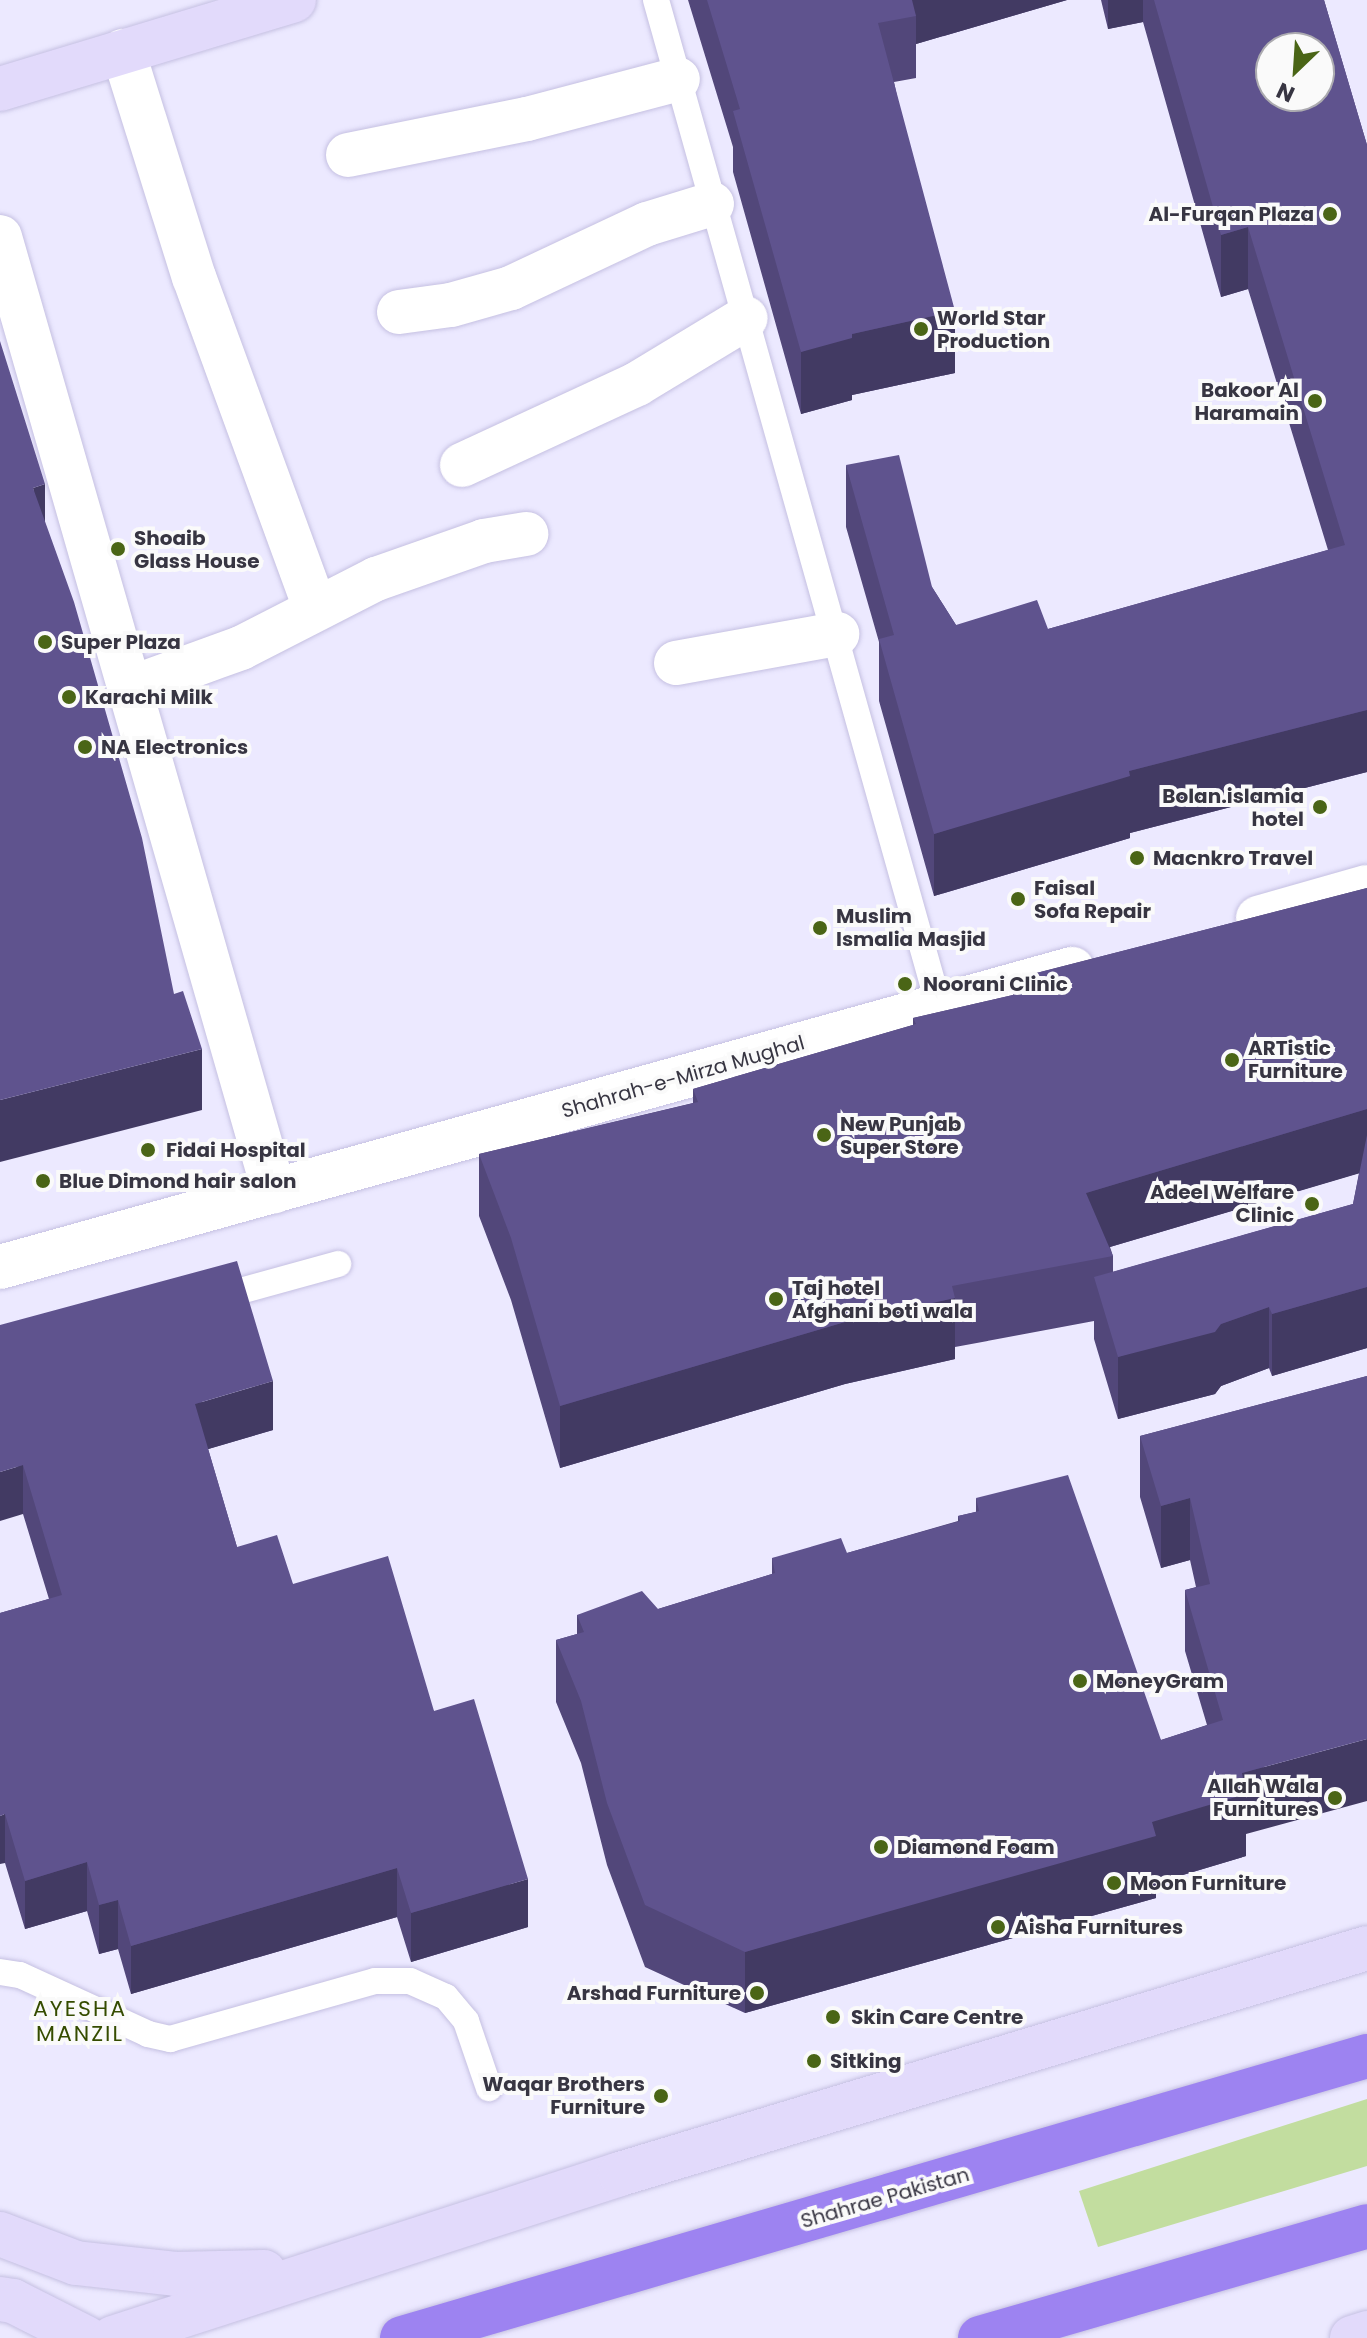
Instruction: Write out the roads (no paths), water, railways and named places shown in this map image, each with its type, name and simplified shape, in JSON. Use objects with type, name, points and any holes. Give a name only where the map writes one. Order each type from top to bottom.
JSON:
[{"type":"highway","name":"Shahrae Pakistan","points":[[402,2338],[1367,2056]]},
{"type":"highway","points":[[980,2338],[1367,2226]]},
{"type":"main road","points":[[0,89],[294,0]]},
{"type":"main road","points":[[113,2338],[313,2272],[1367,1948]]},
{"type":"main road","points":[[0,2234],[76,2263],[175,2274],[313,2272]]},
{"type":"main road","points":[[0,2299],[13,2301],[86,2338]]},
{"type":"main road","points":[[1352,2338],[1367,2333]]},
{"type":"street","points":[[123,51],[194,277],[315,607]]},
{"type":"street","points":[[348,155],[527,119],[678,79]]},
{"type":"street","points":[[399,312],[451,305],[511,288],[647,224],[712,204]]},
{"type":"street","points":[[0,237],[274,1191]]},
{"type":"street","points":[[462,465],[637,384],[746,318]]},
{"type":"street","points":[[131,688],[241,648],[315,607],[376,579],[484,541],[526,534]]},
{"type":"street","points":[[676,663],[837,634]]},
{"type":"street","points":[[1214,930],[1367,887]]},
{"type":"street","name":"Shahrah-e-Mirza Mughal","points":[[0,1267],[1107,959]]},
{"type":"lane","points":[[656,0],[837,634],[939,1006]]},
{"type":"lane","points":[[184,1307],[338,1264]]},
{"type":"lane","points":[[0,1972],[20,1975],[148,2034],[170,2039],[375,1981],[410,1981],[446,1997],[466,2021],[489,2088]]},
{"type":"place","name":"Al-Furqan Plaza","points":[[1330,214]]},
{"type":"place","name":"World Star Production","points":[[921,329]]},
{"type":"place","name":"Bakoor Al Haramain","points":[[1315,401]]},
{"type":"place","name":"Shoaib Glass House","points":[[118,549]]},
{"type":"place","name":"Super Plaza","points":[[45,642]]},
{"type":"place","name":"Karachi Milk","points":[[69,697]]},
{"type":"place","name":"NA Electronics","points":[[85,747]]},
{"type":"place","name":"Bolan.islamia hotel","points":[[1320,807]]},
{"type":"place","name":"Macnkro Travel","points":[[1137,858]]},
{"type":"place","name":"Faisal Sofa Repair","points":[[1018,899]]},
{"type":"place","name":"Muslim Ismalia Masjid","points":[[820,928]]},
{"type":"place","name":"Noorani Clinic","points":[[905,984]]},
{"type":"place","name":"ARTistic Furniture","points":[[1232,1060]]},
{"type":"place","name":"New Punjab Super Store","points":[[824,1135]]},
{"type":"place","name":"Fidai Hospital","points":[[148,1150]]},
{"type":"place","name":"Blue Dimond hair salon","points":[[43,1181]]},
{"type":"place","name":"Adeel Welfare Clinic","points":[[1312,1204]]},
{"type":"place","name":"Taj hotel Afghani boti wala","points":[[776,1299]]},
{"type":"place","name":"MoneyGram","points":[[1080,1681]]},
{"type":"place","name":"Allah Wala Furnitures","points":[[1335,1798]]},
{"type":"place","name":"Diamond Foam","points":[[881,1847]]},
{"type":"place","name":"Moon Furniture","points":[[1114,1883]]},
{"type":"place","name":"Aisha Furnitures","points":[[998,1927]]},
{"type":"place","name":"Arshad Furniture","points":[[757,1993]]},
{"type":"place","name":"Skin Care Centre","points":[[833,2017]]},
{"type":"place","name":"Sitking","points":[[814,2061]]},
{"type":"place","name":"Waqar Brothers Furniture","points":[[661,2096]]},
{"type":"district","name":"AYESHA MANZIL","points":[[80,2020]]}]
